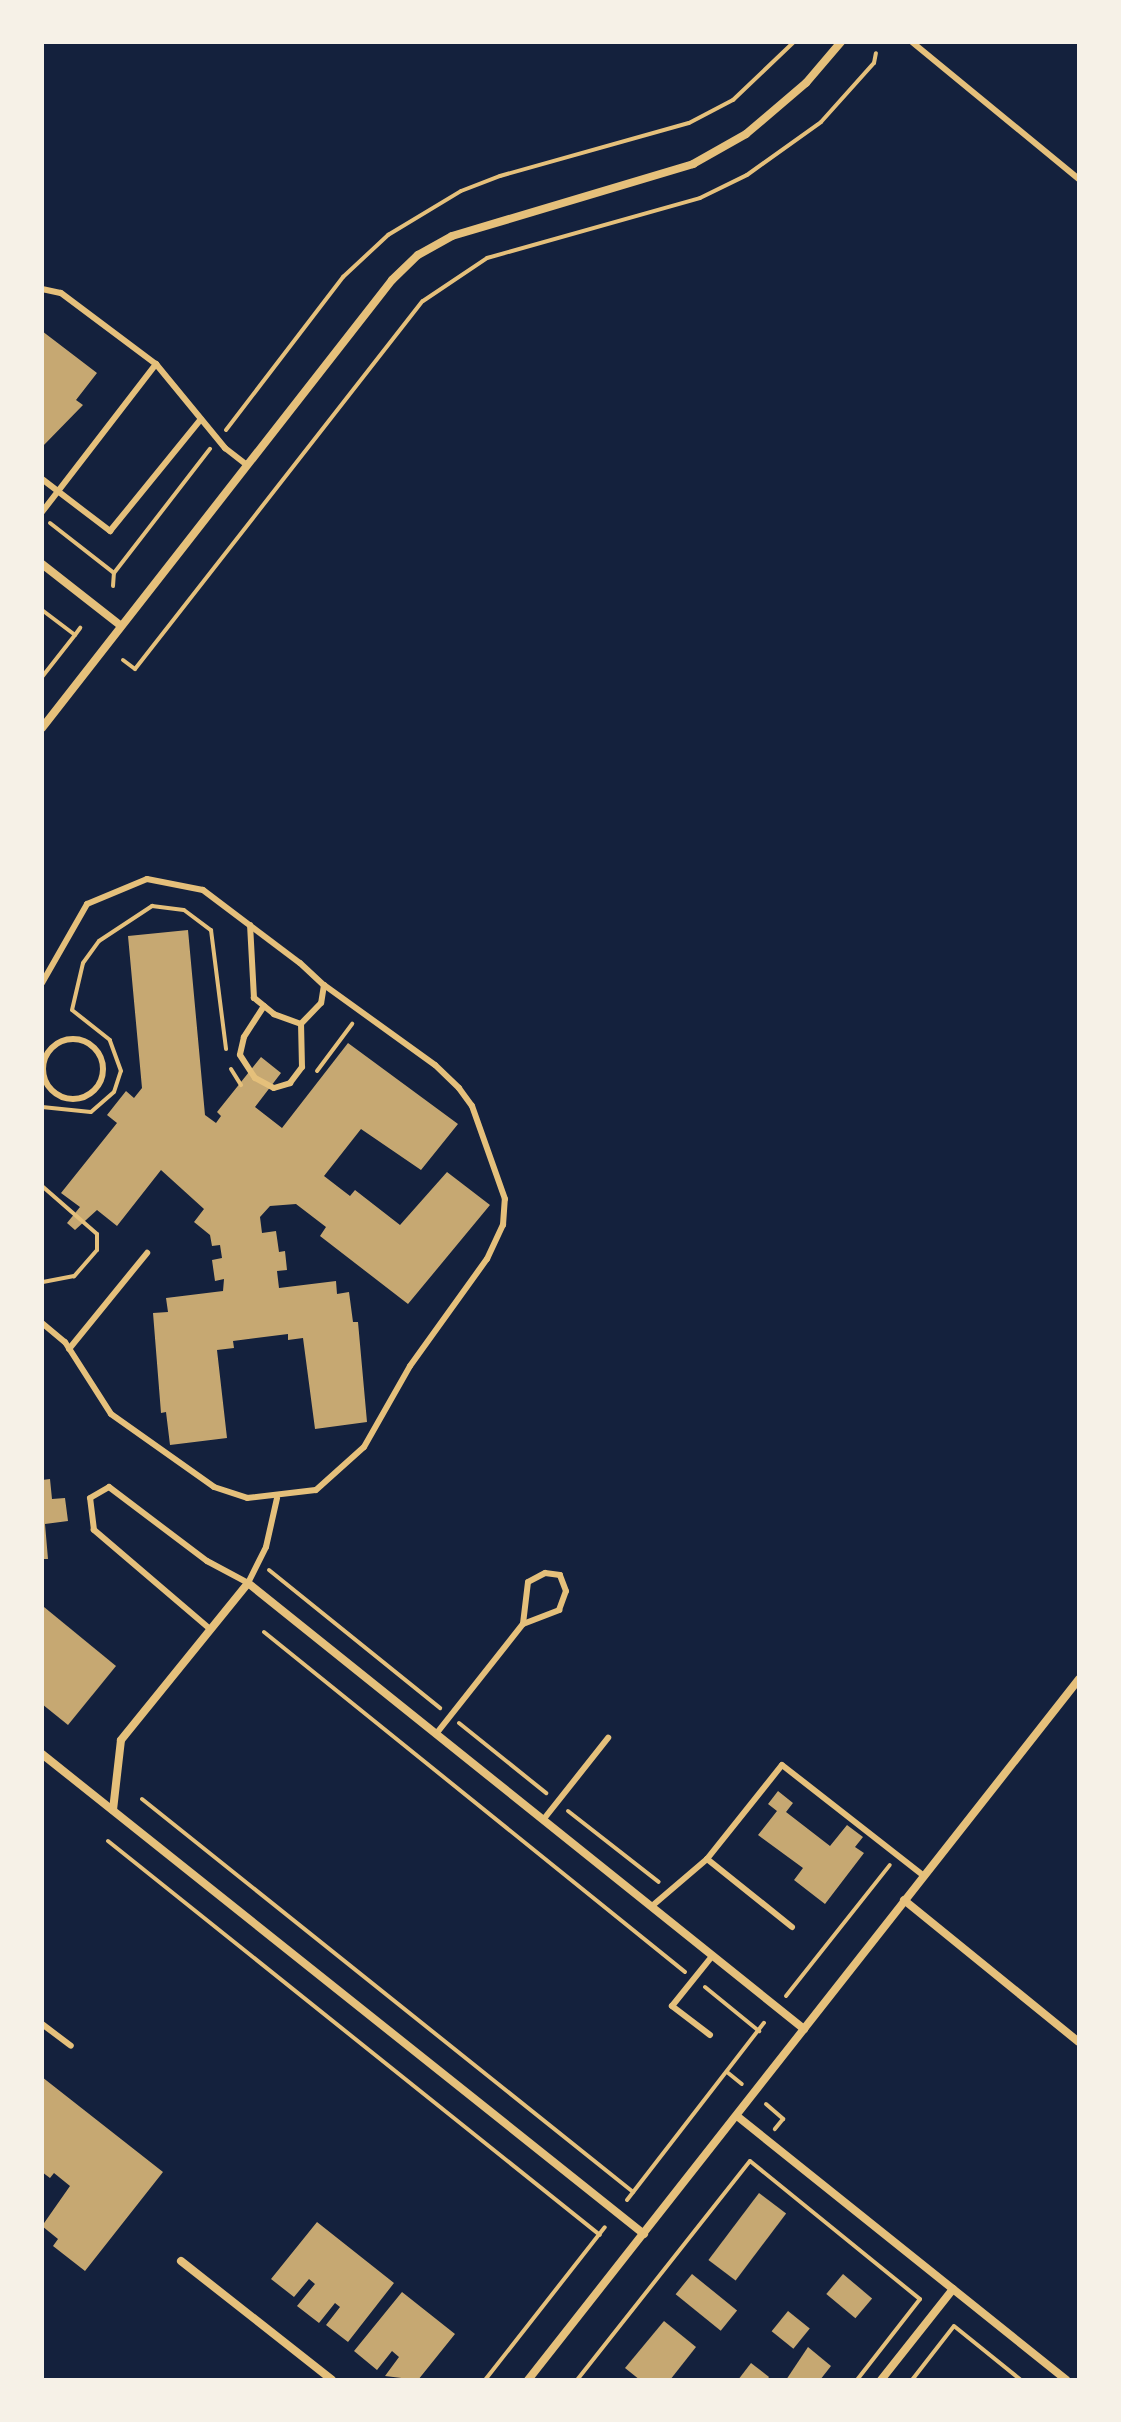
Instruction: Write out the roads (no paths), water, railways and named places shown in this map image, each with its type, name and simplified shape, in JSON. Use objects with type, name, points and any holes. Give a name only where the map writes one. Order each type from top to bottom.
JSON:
[{"type":"street","points":[[42,728],[392,280],[418,255],[452,236],[693,164],[746,134],[806,83],[841,42]]},
{"type":"street","points":[[42,564],[121,626]]},
{"type":"street","points":[[113,1810],[121,1740],[248,1583],[804,2029]]},
{"type":"street","points":[[528,2380],[904,1900],[1077,1686]]},
{"type":"street","points":[[42,1754],[644,2234]]},
{"type":"street","points":[[904,1900],[1079,2042]]},
{"type":"street","points":[[737,2116],[1066,2380]]},
{"type":"street","points":[[181,2261],[332,2380]]},
{"type":"street","points":[[881,2380],[953,2289]]},
{"type":"lane","points":[[912,42],[1079,179]]},
{"type":"lane","points":[[42,289],[61,293],[156,364],[201,419],[247,465]]},
{"type":"lane","points":[[42,515],[156,364]]},
{"type":"lane","points":[[42,479],[110,531],[201,419]]},
{"type":"lane","points":[[42,983],[87,904],[147,879],[203,890],[459,1088],[472,1106],[505,1199],[503,1225],[487,1259],[410,1366],[364,1447],[316,1490],[277,1498],[247,1498],[214,1487],[111,1414],[69,1349],[42,1323]]},
{"type":"lane","points":[[250,925],[250,987],[264,1006],[301,1024]]},
{"type":"lane","points":[[264,1006],[244,1037],[240,1055],[255,1078],[274,1088],[290,1083],[302,1067],[301,1024],[321,1003],[324,985]]},
{"type":"lane","points":[[67,1039],[87,1042],[101,1057],[102,1077],[83,1098],[55,1094],[44,1079],[49,1049],[67,1039]]},
{"type":"lane","points":[[69,1349],[147,1253]]},
{"type":"lane","points":[[210,1629],[94,1530],[90,1498],[109,1487],[207,1561],[248,1583],[259,1561],[277,1498]]},
{"type":"lane","points":[[436,1734],[523,1624],[559,1610],[566,1591],[560,1575],[545,1573],[528,1582],[523,1624]]},
{"type":"lane","points":[[543,1820],[608,1738]]},
{"type":"lane","points":[[652,1906],[707,1859],[782,1765],[924,1876]]},
{"type":"lane","points":[[707,1859],[792,1927]]},
{"type":"lane","points":[[710,2035],[672,2006],[713,1955]]},
{"type":"lane","points":[[42,2024],[71,2046]]}]
